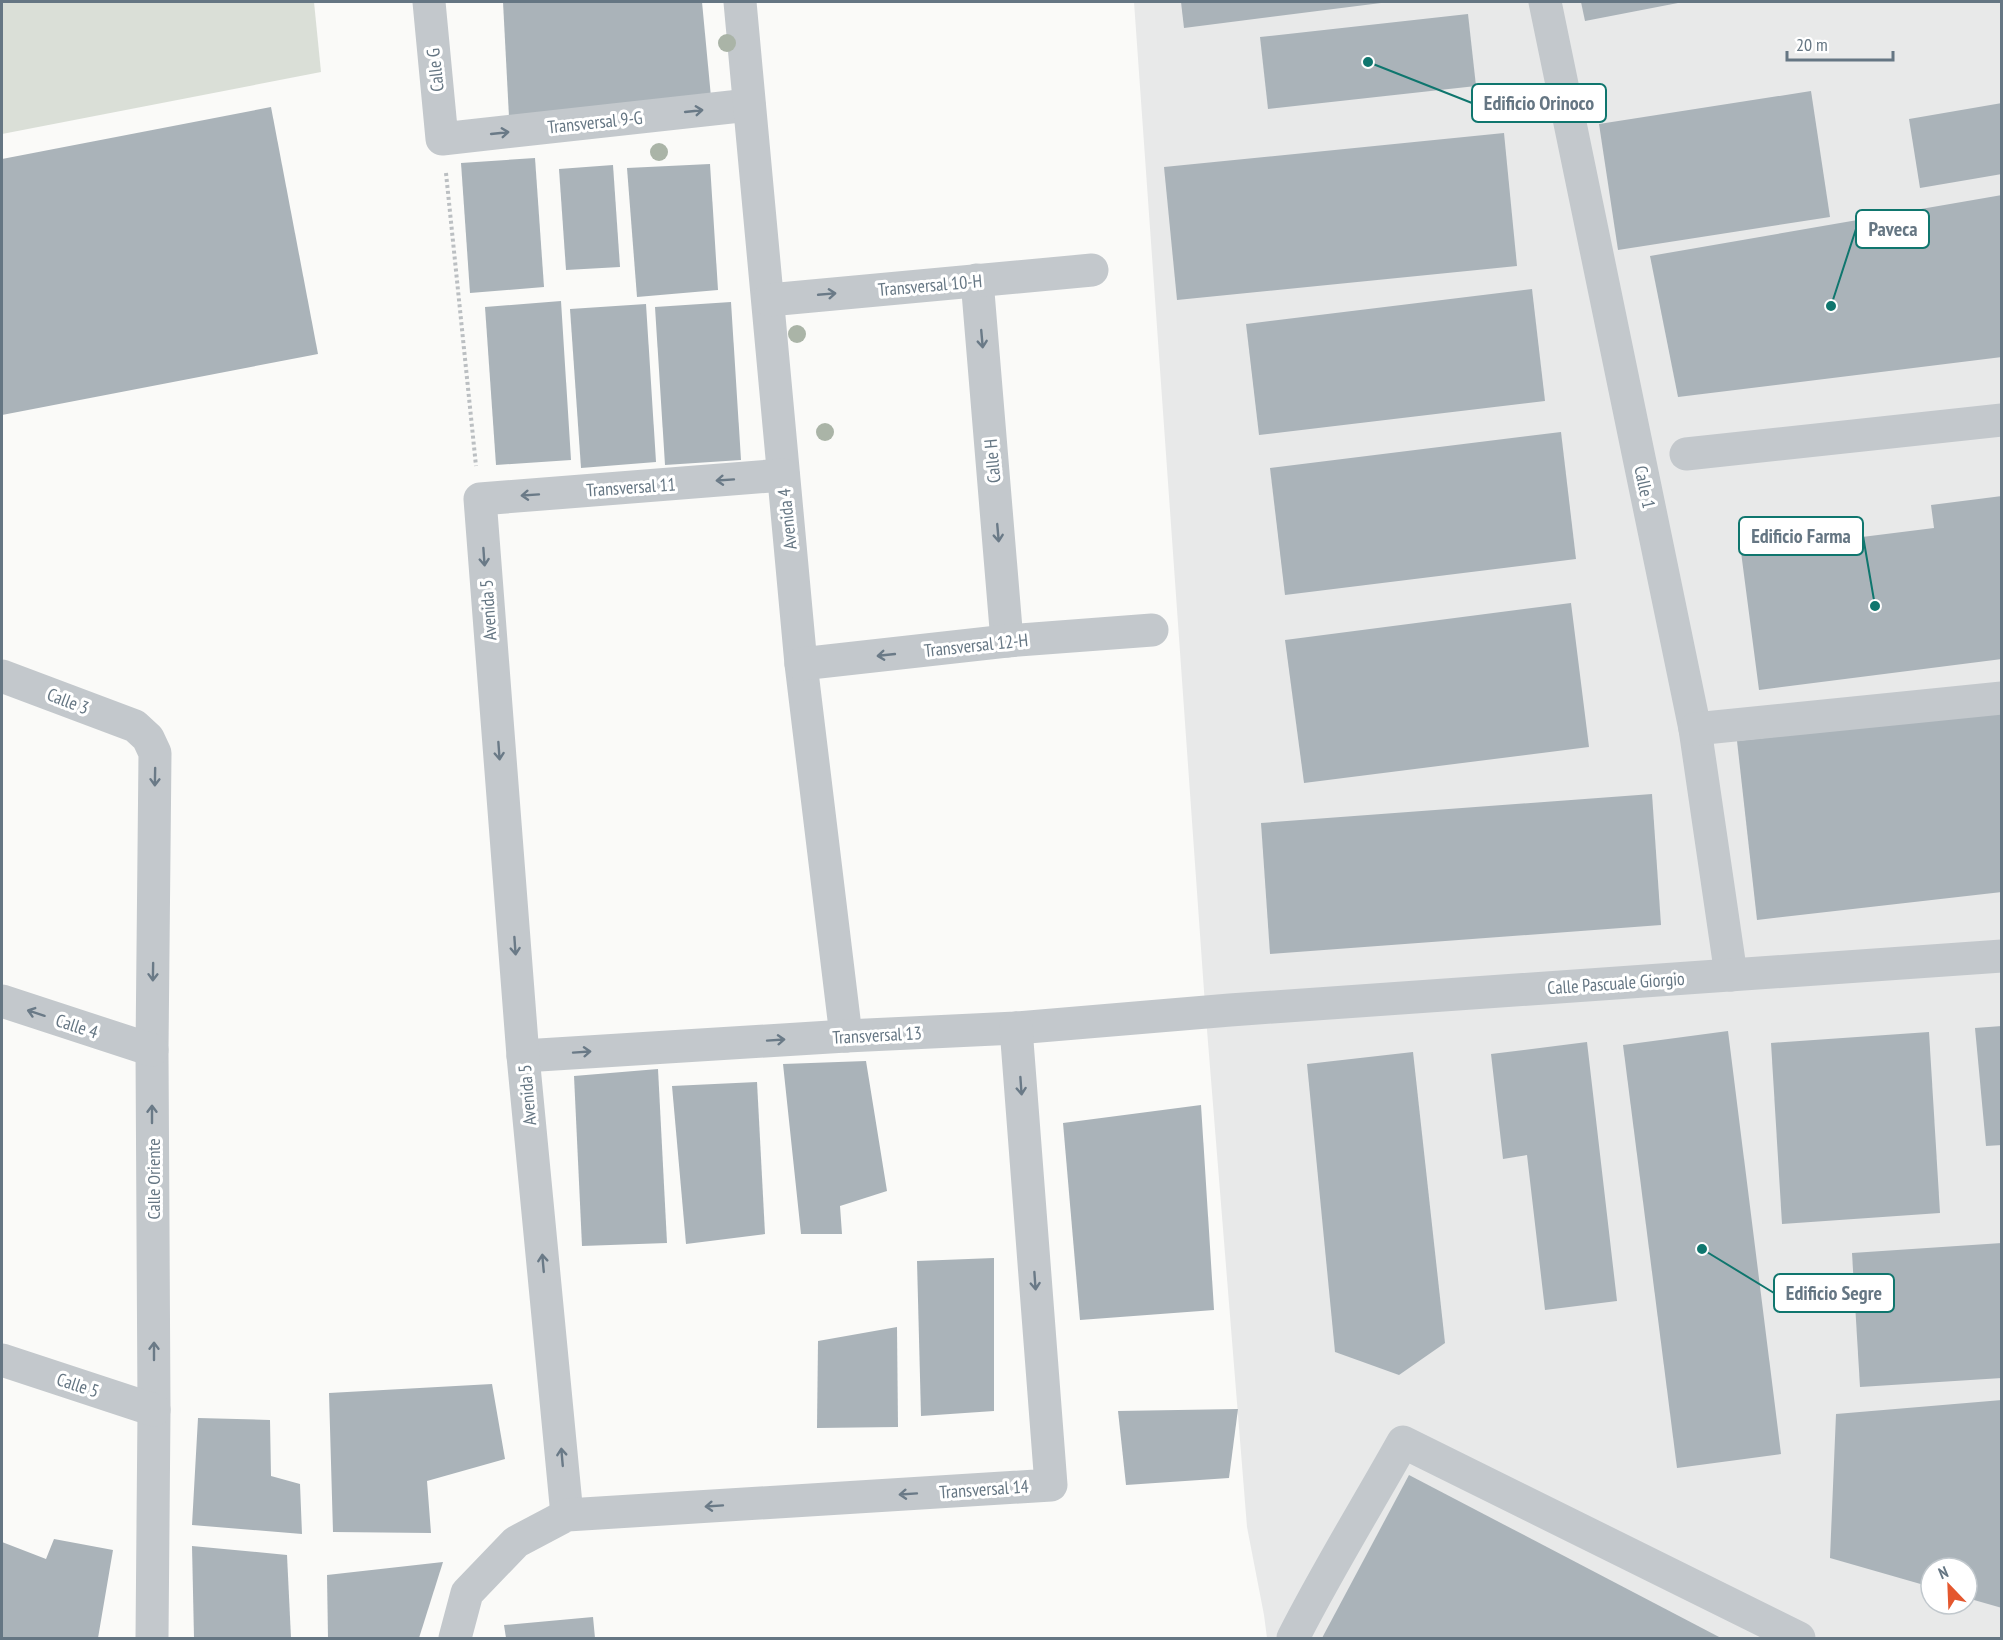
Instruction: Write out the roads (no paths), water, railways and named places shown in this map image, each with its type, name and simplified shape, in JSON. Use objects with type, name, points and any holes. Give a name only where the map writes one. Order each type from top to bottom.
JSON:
[{"type":"street","name":"Calle G","points":[[429,2],[442,139]]},
{"type":"street","name":"Avenida 4","points":[[740,2],[801,664],[846,1036]]},
{"type":"street","name":"Calle 1","points":[[1545,2],[1695,729],[1731,975]]},
{"type":"street","name":"Transversal 9-G","points":[[442,139],[749,105]]},
{"type":"street","name":"Transversal 10-H","points":[[769,300],[1092,270]]},
{"type":"street","name":"Calle H","points":[[977,280],[1007,641]]},
{"type":"street","points":[[1686,454],[2001,420]]},
{"type":"street","name":"Transversal 11","points":[[480,499],[783,475]]},
{"type":"street","name":"Avenida 5","points":[[480,499],[523,1056],[567,1515]]},
{"type":"street","name":"Transversal 12-H","points":[[801,664],[1007,641],[1152,630]]},
{"type":"street","name":"Calle 3","points":[[2,676],[135,726]]},
{"type":"street","points":[[1695,729],[2001,698]]},
{"type":"street","name":"Calle Oriente","points":[[135,726],[148,738],[155,753],[152,1050],[154,1410],[152,1638]]},
{"type":"street","name":"Calle Pascuale Giorgio","points":[[1230,1010],[2001,956]]},
{"type":"street","name":"Calle 4","points":[[2,1001],[152,1050]]},
{"type":"street","name":"Transversal 13","points":[[523,1056],[1016,1028],[1230,1010]]},
{"type":"street","name":"Transversal 14","points":[[567,1515],[1051,1485],[1016,1028]]},
{"type":"street","name":"Calle 5","points":[[2,1360],[154,1410]]},
{"type":"street","points":[[1293,1638],[1323,1579],[1365,1511],[1403,1442],[1799,1638]]},
{"type":"street","points":[[455,1638],[467,1593],[516,1542],[567,1515]]},
{"type":"place","name":"Edificio Orinoco","points":[[1368,62]]},
{"type":"place","name":"Paveca","points":[[1831,306]]},
{"type":"place","name":"Edificio Farma","points":[[1875,606]]},
{"type":"place","name":"Edificio Segre","points":[[1702,1249]]}]
